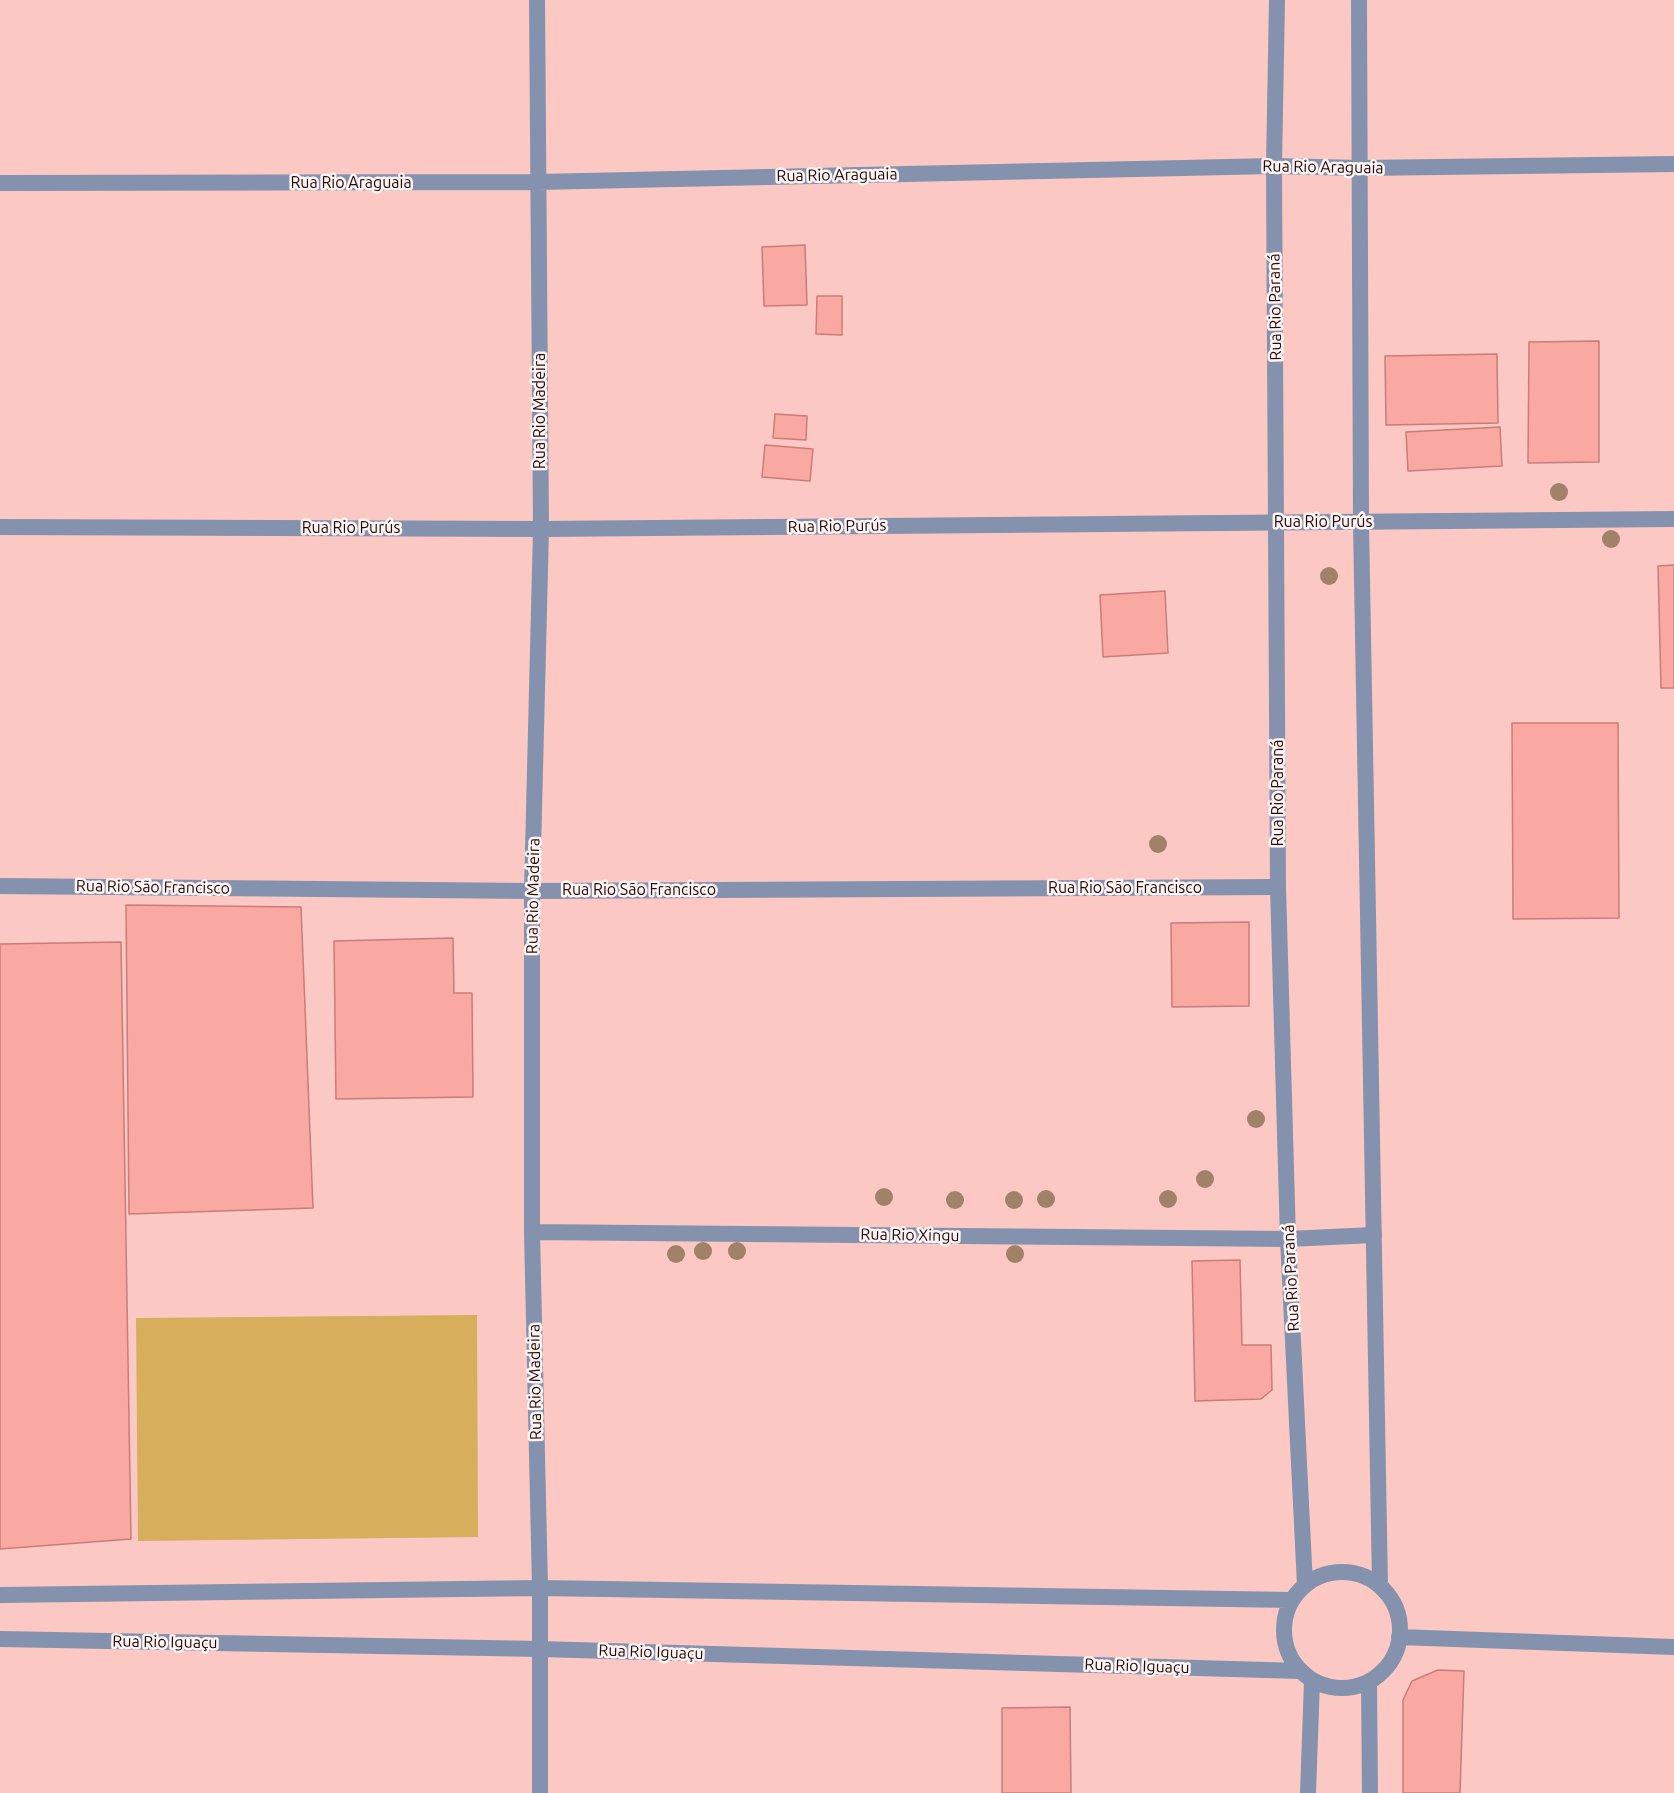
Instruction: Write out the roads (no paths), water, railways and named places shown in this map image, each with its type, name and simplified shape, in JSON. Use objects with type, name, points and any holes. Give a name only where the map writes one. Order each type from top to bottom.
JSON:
[{"type":"street","name":"Rua Rio Madeira","points":[[537,0],[541,529],[532,891],[532,1232],[540,1588],[540,1793]]},
{"type":"street","name":"Rua Rio Paraná","points":[[1277,0],[1274,166],[1278,887],[1288,1239],[1305,1585]]},
{"type":"street","points":[[1359,0],[1361,523],[1380,1585]]},
{"type":"street","name":"Rua Rio Araguaia","points":[[0,183],[538,182],[1274,166],[1360,168],[1674,164]]},
{"type":"street","name":"Rua Rio Purús","points":[[0,527],[541,529],[1674,519]]},
{"type":"street","name":"Rua Rio São Francisco","points":[[0,886],[532,891],[1278,887]]},
{"type":"street","name":"Rua Rio Xingu","points":[[532,1232],[1288,1239],[1374,1235]]},
{"type":"street","points":[[1342,1571],[1362,1575],[1380,1585],[1392,1600],[1399,1620],[1400,1637],[1394,1655],[1383,1670],[1369,1681],[1352,1687],[1334,1687],[1307,1676],[1291,1657],[1285,1640],[1285,1619],[1292,1600],[1305,1585],[1323,1575],[1342,1571]]},
{"type":"street","points":[[0,1595],[540,1588],[1292,1600]]},
{"type":"street","points":[[1400,1637],[1674,1647]]},
{"type":"street","name":"Rua Rio Iguaçu","points":[[0,1639],[540,1648],[1307,1676]]},
{"type":"street","points":[[1307,1676],[1308,1793]]},
{"type":"street","points":[[1369,1681],[1370,1793]]}]
